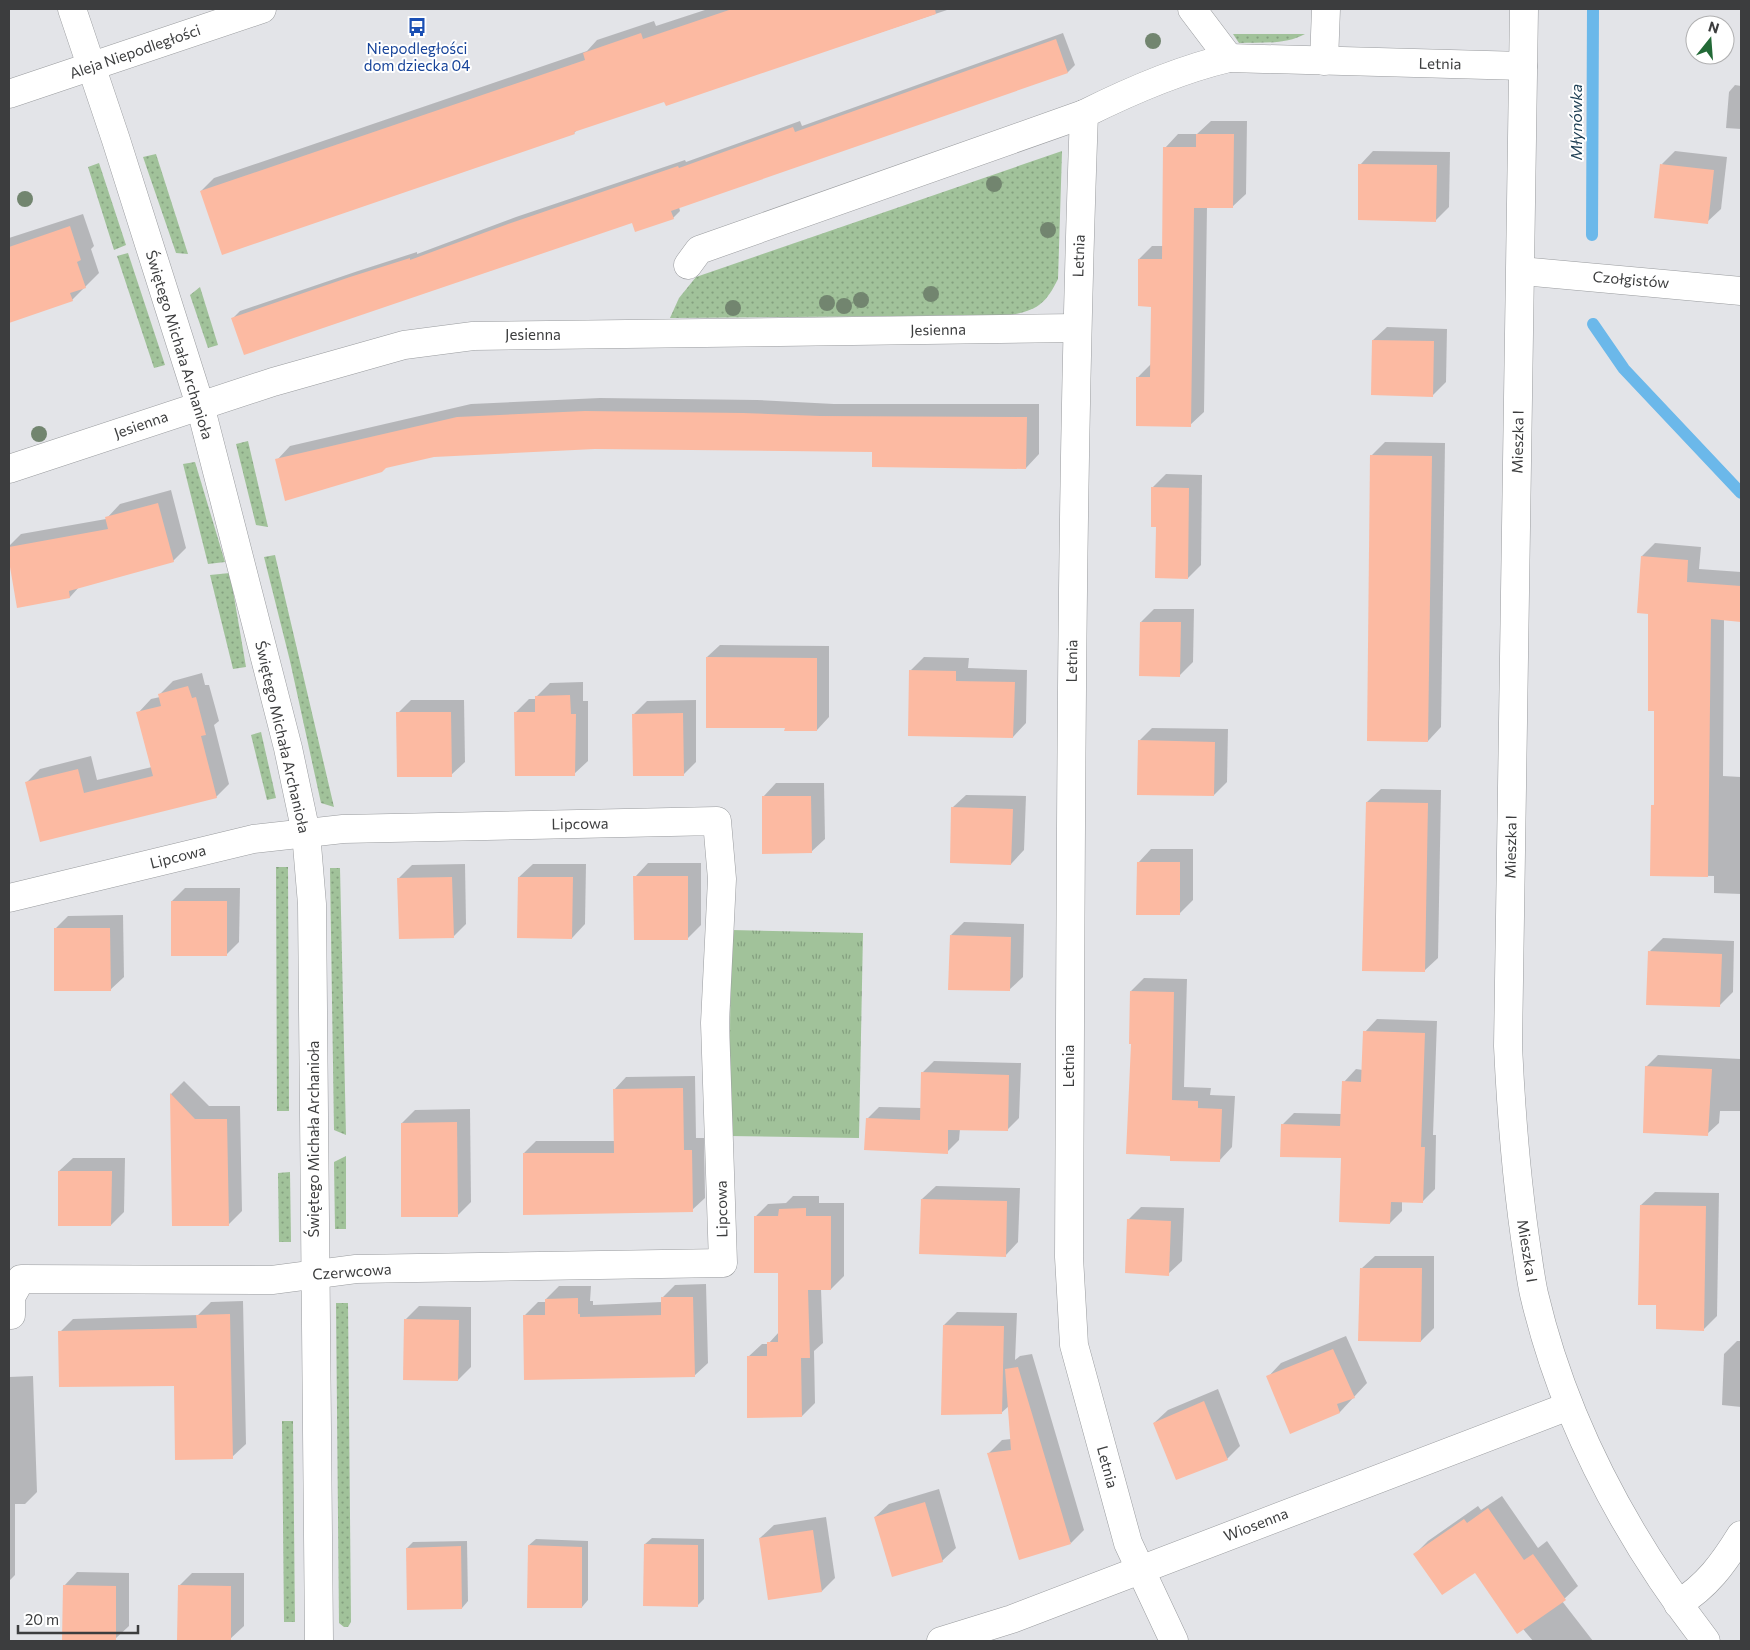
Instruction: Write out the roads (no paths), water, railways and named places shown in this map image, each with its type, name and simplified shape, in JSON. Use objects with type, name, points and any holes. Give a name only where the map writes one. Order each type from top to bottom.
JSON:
[{"type":"street","name":"Świętego Michała Archanioła","points":[[72,9],[200,405],[288,748],[306,833],[312,904],[319,1641]]},
{"type":"street","name":"Aleja Niepodległości","points":[[9,94],[262,9]]},
{"type":"street","points":[[1192,9],[1228,58]]},
{"type":"street","points":[[1324,61],[1326,9]]},
{"type":"street","name":"Mieszka I","points":[[1524,9],[1508,1046],[1515,1172],[1534,1292],[1550,1353],[1569,1406],[1616,1508],[1678,1604],[1706,1641]]},
{"type":"street","name":"Letnia","points":[[1174,1641],[1139,1570],[1128,1543],[1074,1345],[1069,1267],[1071,726],[1077,328],[1084,114],[1164,77],[1193,66],[1228,58],[1523,66]]},
{"type":"street","points":[[688,266],[699,250],[1084,114]]},
{"type":"street","name":"Czołgistów","points":[[1521,271],[1741,291]]},
{"type":"street","name":"Jesienna","points":[[9,469],[200,405],[404,344],[470,336],[1077,328]]},
{"type":"street","name":"Lipcowa","points":[[9,898],[253,839],[343,828],[717,821],[722,879],[715,1022],[723,1263]]},
{"type":"street","name":"Czerwcowa","points":[[11,1316],[11,1297],[21,1279],[272,1280],[356,1269],[723,1263]]},
{"type":"street","name":"Wiosenna","points":[[942,1641],[1012,1620],[1569,1406]]},
{"type":"street","points":[[1678,1604],[1695,1593],[1721,1568],[1741,1535]]},
{"type":"waterway","name":"Młynówka","points":[[1592,235],[1593,9]]},
{"type":"waterway","name":"Młynówka","points":[[1593,324],[1624,369],[1741,493]]},
{"type":"place","name":"Niepodległości dom dziecka 04","points":[[417,27]]}]
